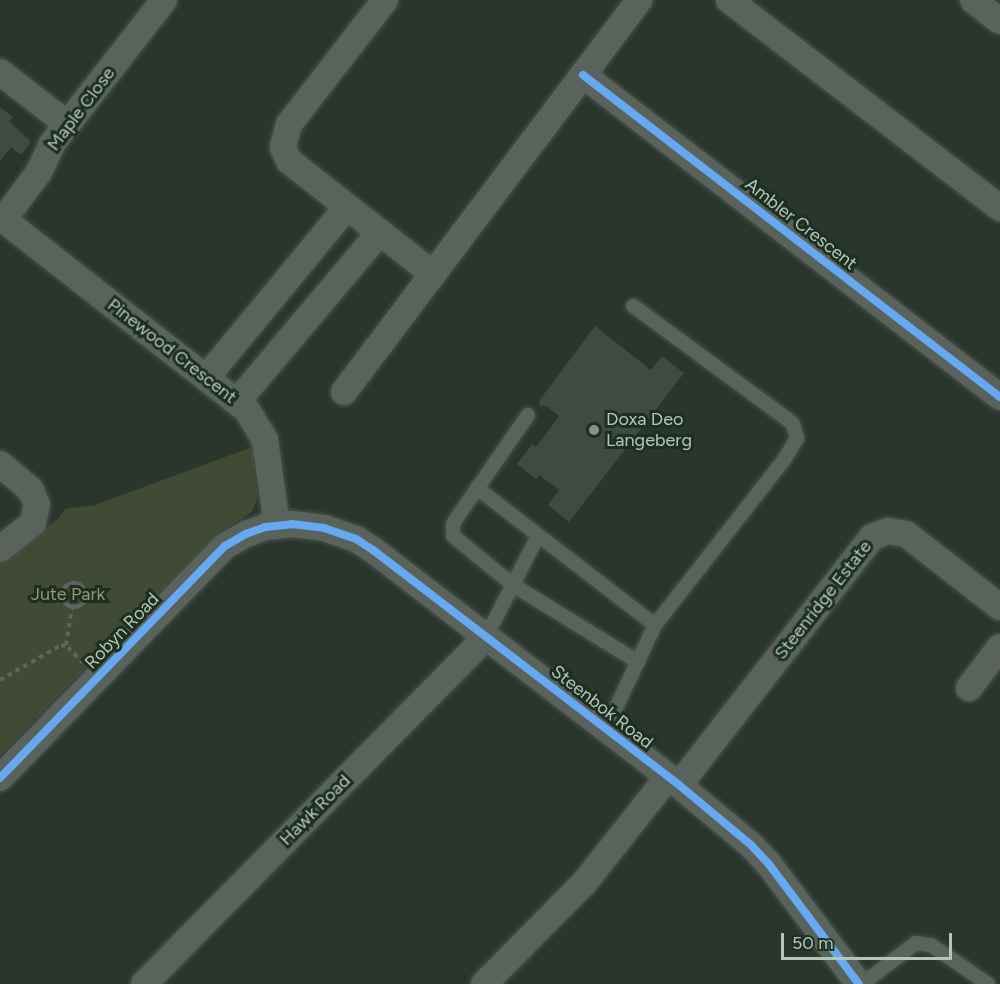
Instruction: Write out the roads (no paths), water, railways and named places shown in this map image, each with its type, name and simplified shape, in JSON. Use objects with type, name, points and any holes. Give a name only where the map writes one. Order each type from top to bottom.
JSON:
[{"type":"street","name":"Maple Close","points":[[2,219],[39,172],[52,144],[164,0]]},
{"type":"street","points":[[386,0],[289,124],[284,136],[283,147],[289,161],[433,274]]},
{"type":"street","points":[[344,392],[639,0]]},
{"type":"street","points":[[729,0],[1000,208]]},
{"type":"street","points":[[973,0],[1000,21]]},
{"type":"street","points":[[0,72],[67,124]]},
{"type":"street","name":"Ambler Crescent","points":[[583,75],[1000,397]]},
{"type":"street","points":[[206,378],[347,207]]},
{"type":"street","name":"Pinewood Crescent","points":[[2,219],[237,402],[255,420],[265,440],[277,526]]},
{"type":"street","points":[[237,402],[380,232]]},
{"type":"street","points":[[0,464],[32,490],[37,505],[33,523],[0,549]]},
{"type":"street","name":"Steenbok Road","points":[[277,526],[324,528],[356,540],[674,781],[768,862],[861,984]]},
{"type":"street","name":"Robyn Road","points":[[0,778],[225,546],[254,531],[277,526]]},
{"type":"street","name":"Steenridge Estate","points":[[674,781],[872,537],[888,531],[906,534],[1000,607]]},
{"type":"street","name":"Hawk Road","points":[[144,984],[486,637]]},
{"type":"street","points":[[969,688],[1000,647]]},
{"type":"street","points":[[484,984],[585,882],[674,781]]},
{"type":"lane","points":[[606,729],[655,625],[784,460],[797,438],[793,424],[788,419],[633,306]]},
{"type":"lane","points":[[528,415],[453,524],[453,536],[513,585],[638,662]]},
{"type":"lane","points":[[477,488],[655,625]]},
{"type":"lane","points":[[486,637],[538,536]]},
{"type":"lane","points":[[861,984],[916,943],[931,945],[988,984]]},
{"type":"place","name":"Doxa Deo Langeberg","points":[[594,430]]},
{"type":"park label","name":"Jute Park","points":[[68,594]]}]
